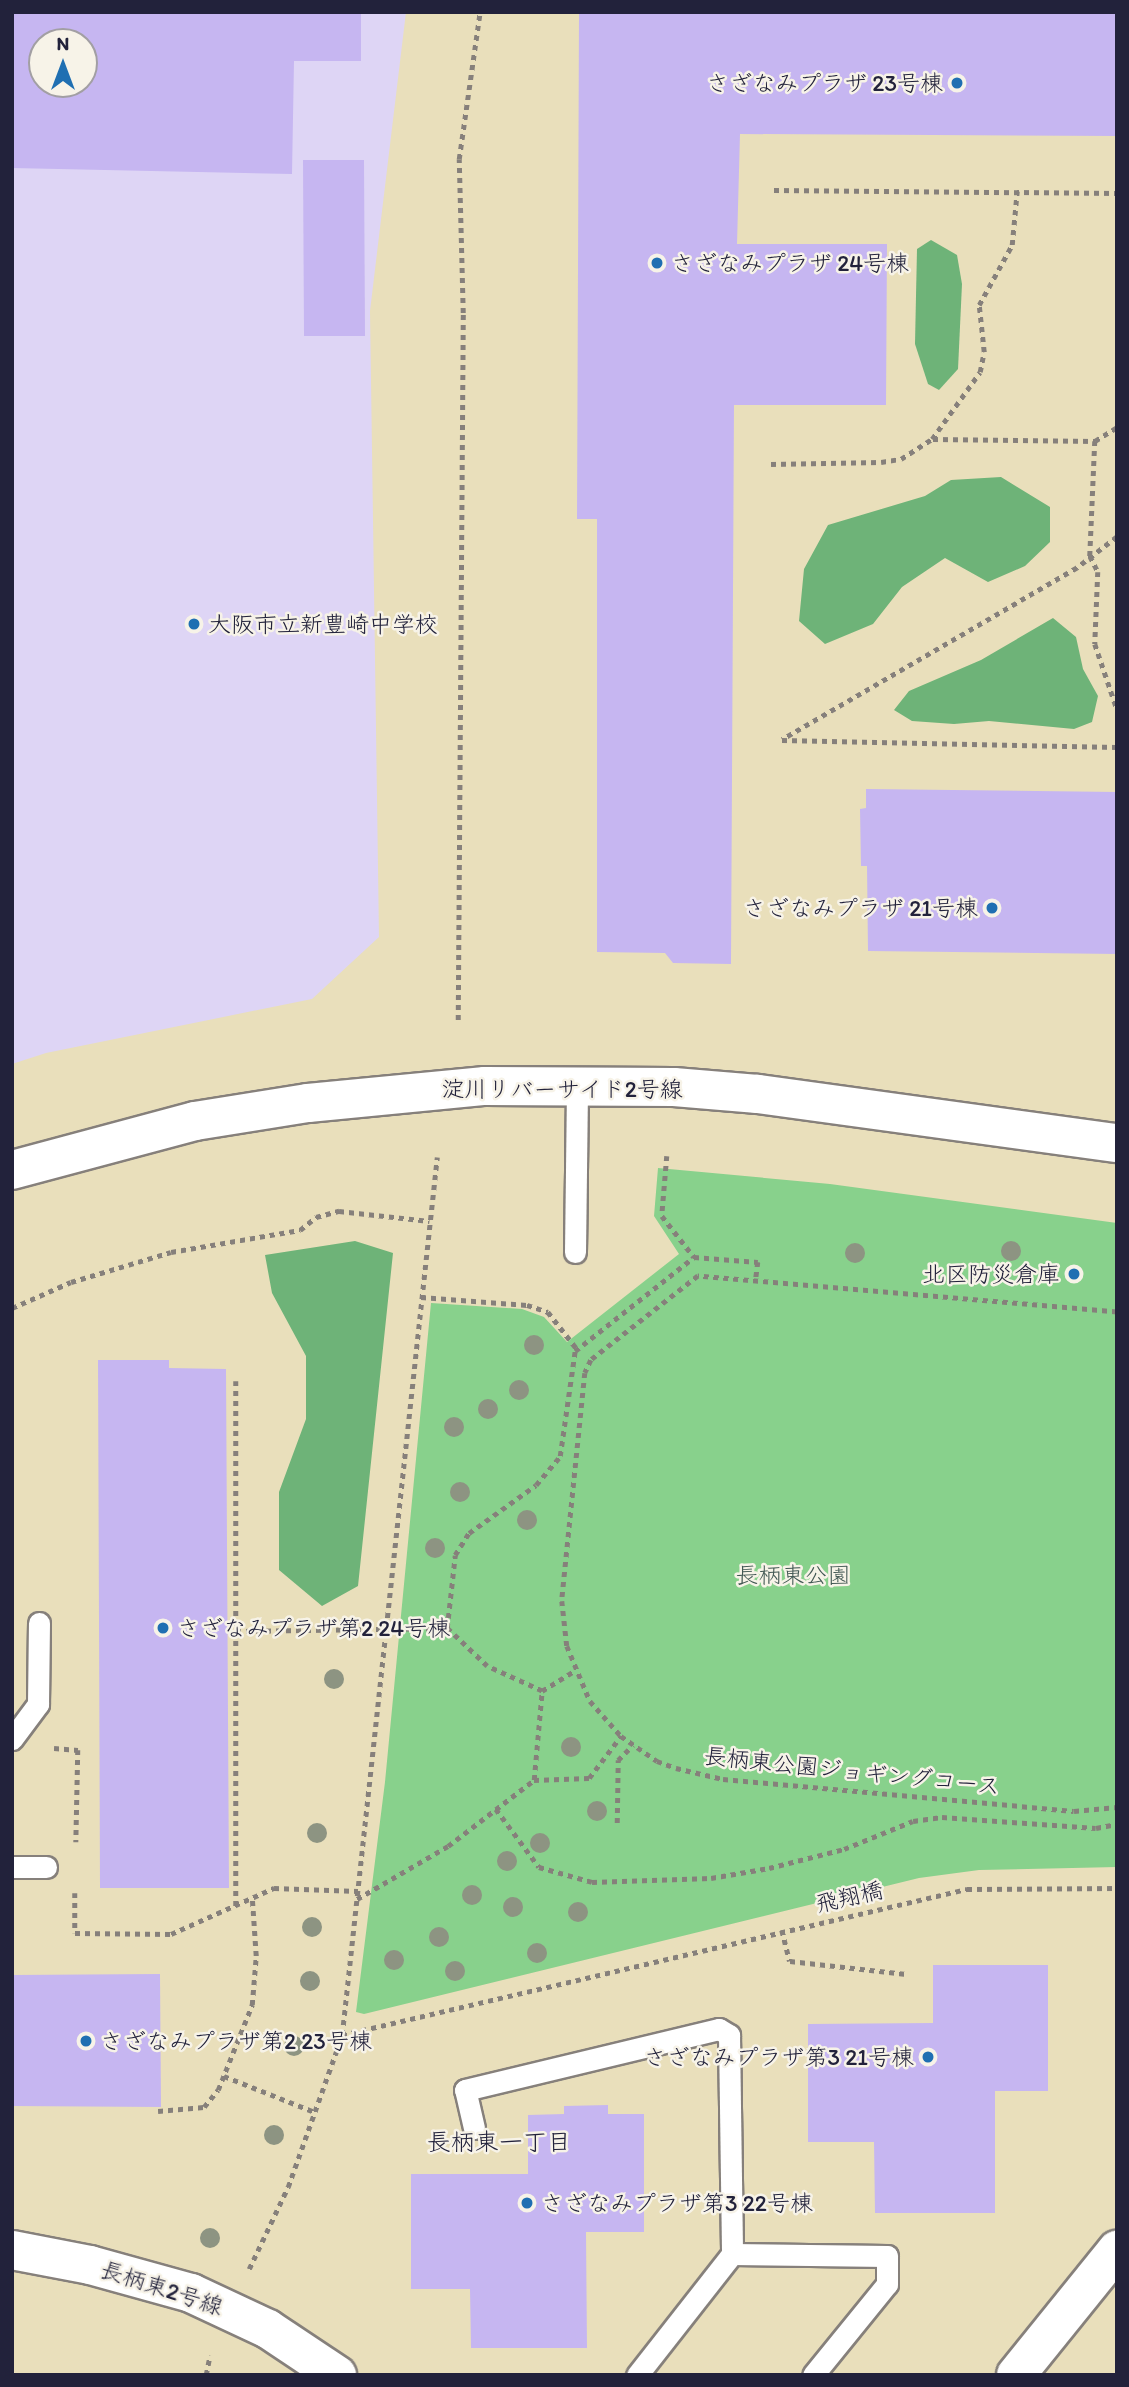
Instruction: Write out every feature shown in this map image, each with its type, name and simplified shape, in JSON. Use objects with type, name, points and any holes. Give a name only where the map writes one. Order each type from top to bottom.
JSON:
[{"type":"street","name":"淀川リバーサイド2号線","points":[[12,1170],[195,1121],[308,1103],[472,1087],[578,1085],[758,1094],[1117,1143]]},
{"type":"street","name":"長柄東2号線","points":[[12,2250],[102,2267],[191,2292],[268,2329],[337,2375]]},
{"type":"street","points":[[1016,2375],[1117,2250]]},
{"type":"lane","points":[[575,1252],[578,1085]]},
{"type":"lane","points":[[16,1735],[38,1704],[39,1623]]},
{"type":"lane","points":[[12,1867],[46,1867]]},
{"type":"lane","points":[[474,2128],[465,2090],[719,2029],[729,2035],[732,2254],[637,2375]]},
{"type":"lane","points":[[732,2254],[887,2256],[887,2284],[813,2375]]},
{"type":"path","points":[[458,1020],[463,327],[459,159],[480,12]]},
{"type":"path","points":[[774,190],[1117,193]]},
{"type":"path","points":[[771,464],[881,462],[901,459],[932,439],[980,372],[984,352],[979,304],[1012,245],[1017,191]]},
{"type":"path","points":[[932,439],[1095,441],[1116,431]]},
{"type":"path","points":[[1095,441],[1090,556],[1098,572],[1095,644],[1117,709]]},
{"type":"path","points":[[1117,537],[1077,568],[782,740],[1117,747]]},
{"type":"path","points":[[667,1156],[662,1216],[694,1257]]},
{"type":"path","points":[[247,2273],[288,2187],[342,2035],[437,1157]]},
{"type":"path","points":[[12,1308],[71,1282],[171,1252],[225,1239],[300,1230],[316,1217],[339,1211],[429,1221]]},
{"type":"path","points":[[447,1628],[454,1555],[469,1533],[536,1485],[560,1456],[578,1349],[694,1257],[758,1262],[756,1278]]},
{"type":"path","name":"長柄東公園ジョギングコース","points":[[1117,1312],[756,1278],[698,1276],[591,1360],[585,1373],[562,1601],[565,1636],[575,1670],[590,1701],[621,1736],[657,1761],[723,1779],[1074,1811],[1117,1807]]},
{"type":"path","points":[[421,1297],[527,1305],[548,1312],[578,1349]]},
{"type":"path","points":[[236,1381],[236,1906]]},
{"type":"path","points":[[236,1631],[385,1631],[447,1628],[486,1666],[542,1691]]},
{"type":"path","points":[[542,1691],[575,1670]]},
{"type":"path","points":[[534,1780],[542,1691]]},
{"type":"path","points":[[16,1735],[58,1749],[78,1749],[76,1854]]},
{"type":"path","points":[[356,1899],[448,1846],[534,1780],[589,1777],[621,1736]]},
{"type":"path","points":[[617,1823],[618,1760],[633,1745]]},
{"type":"path","points":[[496,1809],[540,1867],[592,1882],[711,1878],[769,1868],[844,1849],[913,1821],[942,1817],[1096,1828],[1117,1824]]},
{"type":"path","points":[[76,1880],[75,1933],[171,1934],[274,1888],[358,1891]]},
{"type":"path","name":"飛翔橋","points":[[342,2035],[782,1930],[967,1889],[1117,1888]]},
{"type":"path","points":[[158,2111],[204,2107],[224,2076],[252,2005],[256,1956],[252,1898]]},
{"type":"path","points":[[782,1930],[790,1961],[906,1974]]},
{"type":"path","points":[[224,2076],[315,2112]]},
{"type":"path","points":[[206,2375],[212,2347]]},
{"type":"shaded area","name":"大阪市立新豊崎中学校","points":[[12,12],[406,12],[370,311],[379,937],[312,999],[46,1053],[12,1064]]},
{"type":"green space","points":[[931,240],[957,255],[962,284],[958,369],[939,390],[928,384],[915,344],[917,249]]},
{"type":"green space","points":[[1001,477],[1050,507],[1050,542],[1025,566],[988,582],[945,558],[902,587],[873,624],[825,644],[799,621],[804,569],[828,525],[925,496],[951,480]]},
{"type":"green space","points":[[1053,618],[1076,637],[1083,669],[1098,696],[1092,722],[1074,729],[989,721],[954,724],[912,721],[894,710],[909,691],[981,660]]},
{"type":"green space","name":"長柄東公園","points":[[658,1168],[830,1184],[1117,1223],[1117,1867],[979,1870],[919,1878],[364,2014],[356,2012],[385,1782],[431,1303],[522,1309],[544,1317],[567,1342],[679,1254],[654,1216]]},
{"type":"green space","points":[[355,1241],[393,1253],[358,1586],[322,1606],[279,1570],[279,1492],[306,1419],[306,1356],[272,1293],[265,1255]]},
{"type":"building","points":[[12,12],[361,12],[361,61],[294,61],[292,174],[12,168]]},
{"type":"building","points":[[579,12],[1117,12],[1117,136],[740,134],[737,244],[887,244],[886,405],[734,405],[731,964],[673,963],[665,953],[597,952],[597,519],[577,519]]},
{"type":"building","points":[[303,160],[364,160],[365,336],[304,336]]},
{"type":"building","name":"さざなみプラザ 21号棟","points":[[866,789],[1117,792],[1117,954],[868,951],[867,866],[861,866],[860,809],[866,808]]},
{"type":"building","name":"さざなみプラザ第2 24号棟","points":[[98,1360],[169,1360],[169,1368],[226,1369],[229,1888],[100,1888]]},
{"type":"building","name":"さざなみプラザ第3 21号棟","points":[[933,1965],[1048,1965],[1048,2091],[995,2091],[995,2213],[875,2213],[874,2142],[808,2142],[808,2024],[933,2023]]},
{"type":"building","name":"さざなみプラザ第2 23号棟","points":[[160,1974],[161,2107],[12,2106],[12,1975]]},
{"type":"building","name":"さざなみプラザ第3 22号棟","points":[[608,2105],[608,2114],[644,2114],[644,2232],[586,2232],[587,2348],[471,2348],[470,2289],[411,2289],[411,2174],[528,2174],[528,2115],[564,2114],[564,2106]]},
{"type":"place","name":"さざなみプラザ 23号棟","points":[[957,83]]},
{"type":"place","name":"さざなみプラザ 24号棟","points":[[657,263]]},
{"type":"place","name":"大阪市立新豊崎中学校","points":[[194,624]]},
{"type":"place","name":"さざなみプラザ 21号棟","points":[[992,908]]},
{"type":"place","name":"北区防災倉庫","points":[[1074,1274]]},
{"type":"place","name":"さざなみプラザ第2 24号棟","points":[[163,1628]]},
{"type":"place","name":"さざなみプラザ第2 23号棟","points":[[86,2041]]},
{"type":"place","name":"さざなみプラザ第3 21号棟","points":[[928,2057]]},
{"type":"place","name":"さざなみプラザ第3 22号棟","points":[[527,2203]]},
{"type":"district","name":"長柄東一丁目","points":[[499,2142]]}]
